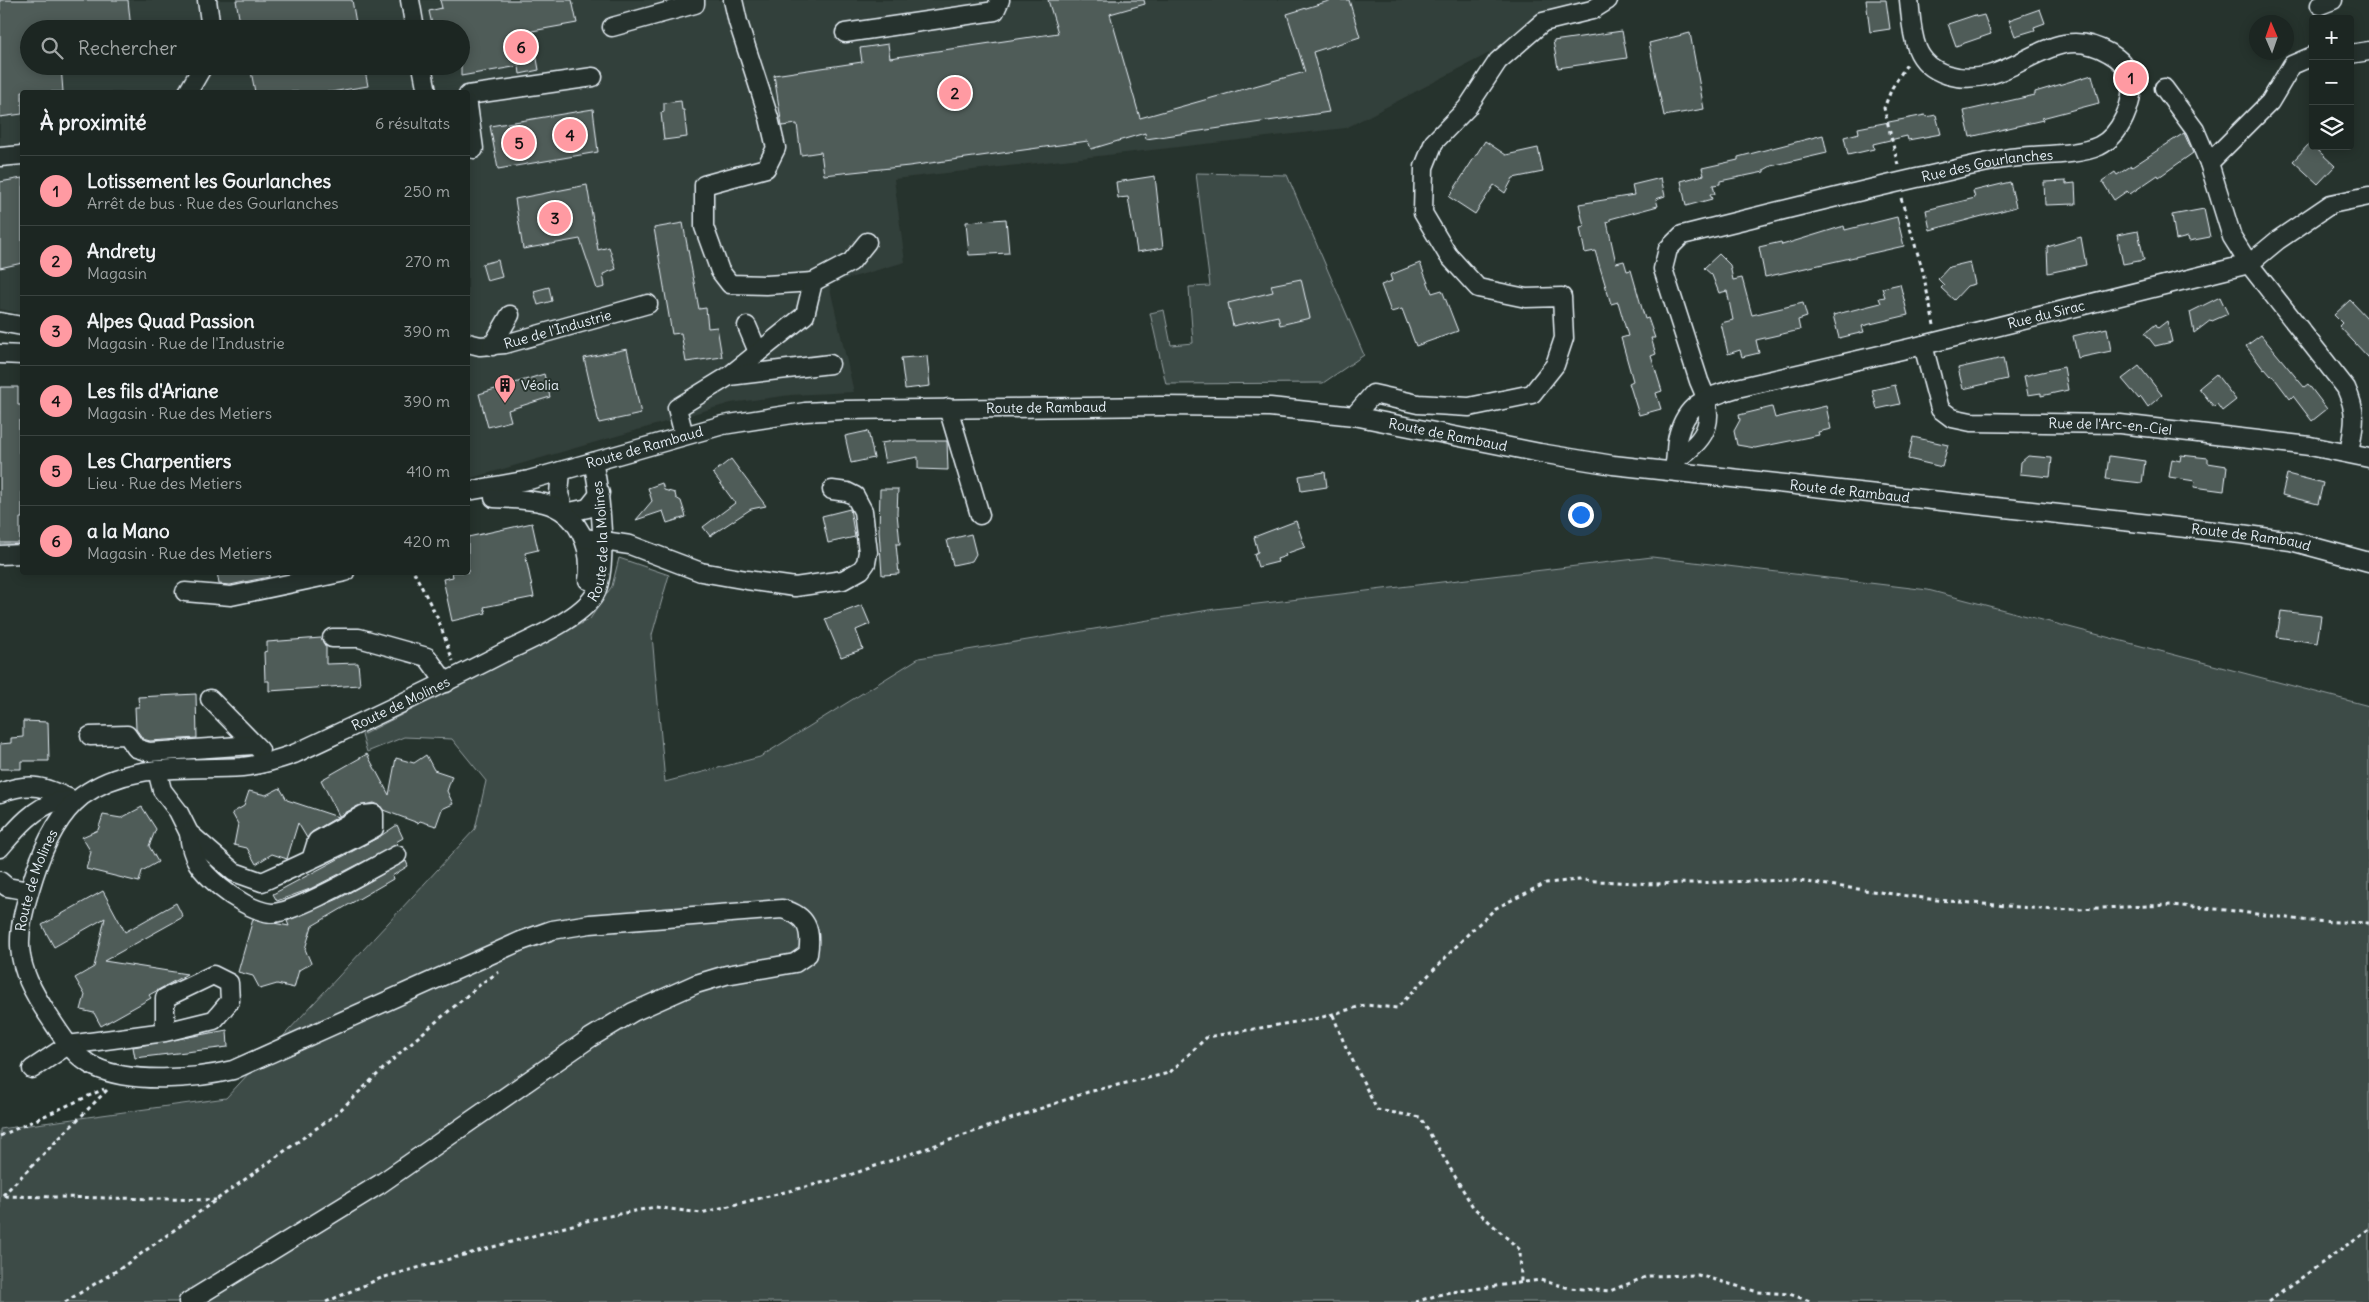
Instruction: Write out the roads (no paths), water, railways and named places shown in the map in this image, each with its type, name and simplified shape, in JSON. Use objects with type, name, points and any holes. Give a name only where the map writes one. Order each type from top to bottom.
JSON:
[{"type":"street","points":[[207,0],[210,20]]},
{"type":"street","points":[[410,0],[413,20]]},
{"type":"street","points":[[612,28],[695,4],[695,0]]},
{"type":"street","points":[[733,0],[738,22],[769,118],[776,148],[766,168],[704,185],[704,227],[720,271],[730,284],[766,285],[812,282],[851,262],[867,242]]},
{"type":"street","points":[[845,32],[994,11],[1000,0]]},
{"type":"street","points":[[1354,416],[1372,394],[1418,404],[1470,407],[1532,394],[1556,365],[1564,338],[1562,297],[1526,298],[1478,288],[1448,255],[1423,213],[1424,167],[1434,142],[1467,108],[1498,61],[1543,22],[1592,10],[1608,0]]},
{"type":"street","name":"Rue des Gourlanches","points":[[1707,398],[1663,269],[1668,249],[1682,235],[2004,159],[2084,151],[2113,136],[2122,123],[2131,93],[2131,78],[2120,59],[2110,53],[2096,45],[2081,42],[2065,44],[2052,46],[1990,74],[1966,78],[1948,76],[1923,60],[1917,49],[1912,34],[1909,0]]},
{"type":"street","points":[[2354,53],[2369,51]]},
{"type":"street","points":[[2209,163],[2270,102],[2292,64],[2309,58]]},
{"type":"street","points":[[189,90],[198,75]]},
{"type":"street","points":[[424,75],[427,90]]},
{"type":"street","points":[[470,95],[593,77]]},
{"type":"street","points":[[2164,88],[2195,130],[2209,163],[2232,237],[2249,264],[2346,388],[2354,406],[2355,420],[2349,453]]},
{"type":"street","points":[[470,119],[474,148]]},
{"type":"street","points":[[0,157],[20,155]]},
{"type":"street","name":"Rue du Sirac","points":[[1707,398],[1746,386],[1923,345],[2249,264],[2278,240],[2331,204],[2369,196]]},
{"type":"street","points":[[684,435],[677,408],[729,376],[805,315],[812,282]]},
{"type":"street","name":"Rue de l'Industrie","points":[[470,344],[492,346],[648,304]]},
{"type":"street","points":[[492,346],[510,315]]},
{"type":"street","points":[[0,322],[20,326]]},
{"type":"street","points":[[747,326],[758,352]]},
{"type":"street","name":"Rue de l'Arc-en-Ciel","points":[[1923,345],[1940,409],[1952,418],[1971,422],[2120,424],[2349,453],[2369,458]]},
{"type":"street","points":[[0,354],[20,355]]},
{"type":"street","points":[[729,376],[830,364]]},
{"type":"street","points":[[1675,466],[1678,437],[1684,420],[1692,406],[1707,398]]},
{"type":"street","name":"Route de Rambaud","points":[[470,491],[529,480],[723,425],[806,412],[948,408],[1270,407],[1354,416],[1540,453],[1675,466],[2241,534],[2291,542],[2369,562]]},
{"type":"street","points":[[948,408],[980,516]]},
{"type":"street","name":"Route de la Molines","points":[[576,613],[596,592],[600,575],[593,539],[600,493],[593,462]]},
{"type":"street","points":[[561,471],[559,494],[565,513]]},
{"type":"street","name":"Route de Rambaud","points":[[470,502],[494,498],[529,480]]},
{"type":"street","points":[[494,498],[544,503],[565,513],[593,539],[630,545],[701,572],[795,587],[843,580],[861,570],[866,563],[868,552],[861,503],[855,496],[847,492],[832,490]]},
{"type":"street","points":[[565,513],[588,508],[600,493]]},
{"type":"street","points":[[0,554],[20,554]]},
{"type":"street","points":[[186,592],[231,596],[331,575]]},
{"type":"street","name":"Route de Molines","points":[[188,1302],[380,1184],[582,1044],[633,1012],[696,984],[726,975],[795,963],[808,954],[810,944],[809,929],[795,912],[782,909],[590,924],[552,930],[521,941],[233,1070],[210,1076],[152,1078],[112,1073],[95,1067],[68,1045],[35,997],[23,971],[20,954],[20,932],[30,891],[47,842],[76,801],[119,776],[157,770],[244,767],[268,763],[294,754],[446,683],[558,625],[576,613]]},
{"type":"street","points":[[332,638],[359,638],[426,657],[446,683]]},
{"type":"street","points":[[210,699],[263,752],[268,763]]},
{"type":"street","points":[[90,736],[127,735],[136,748],[149,752],[254,745]]},
{"type":"street","points":[[157,770],[162,790],[178,811],[190,833],[234,872],[262,882],[312,860]]},
{"type":"street","points":[[0,793],[27,785],[49,789],[76,801]]},
{"type":"street","points":[[0,848],[26,821],[40,810],[55,802],[76,801]]},
{"type":"street","points":[[190,833],[190,846],[195,862],[214,882],[231,896],[272,913],[302,905],[397,855]]},
{"type":"street","points":[[0,881],[6,887],[30,891]]},
{"type":"street","points":[[32,1069],[68,1045],[165,1032]]},
{"type":"place","name":"a la Mano","points":[[521,47]]},
{"type":"place","name":"Lotissement les Gourlanches","points":[[2131,78]]},
{"type":"place","name":"Andrety","points":[[955,93]]},
{"type":"place","name":"Les fils d'Ariane","points":[[570,135]]},
{"type":"place","name":"Les Charpentiers","points":[[519,143]]},
{"type":"place","name":"Alpes Quad Passion","points":[[555,218]]},
{"type":"place","name":"Véolia","points":[[505,404]]}]
